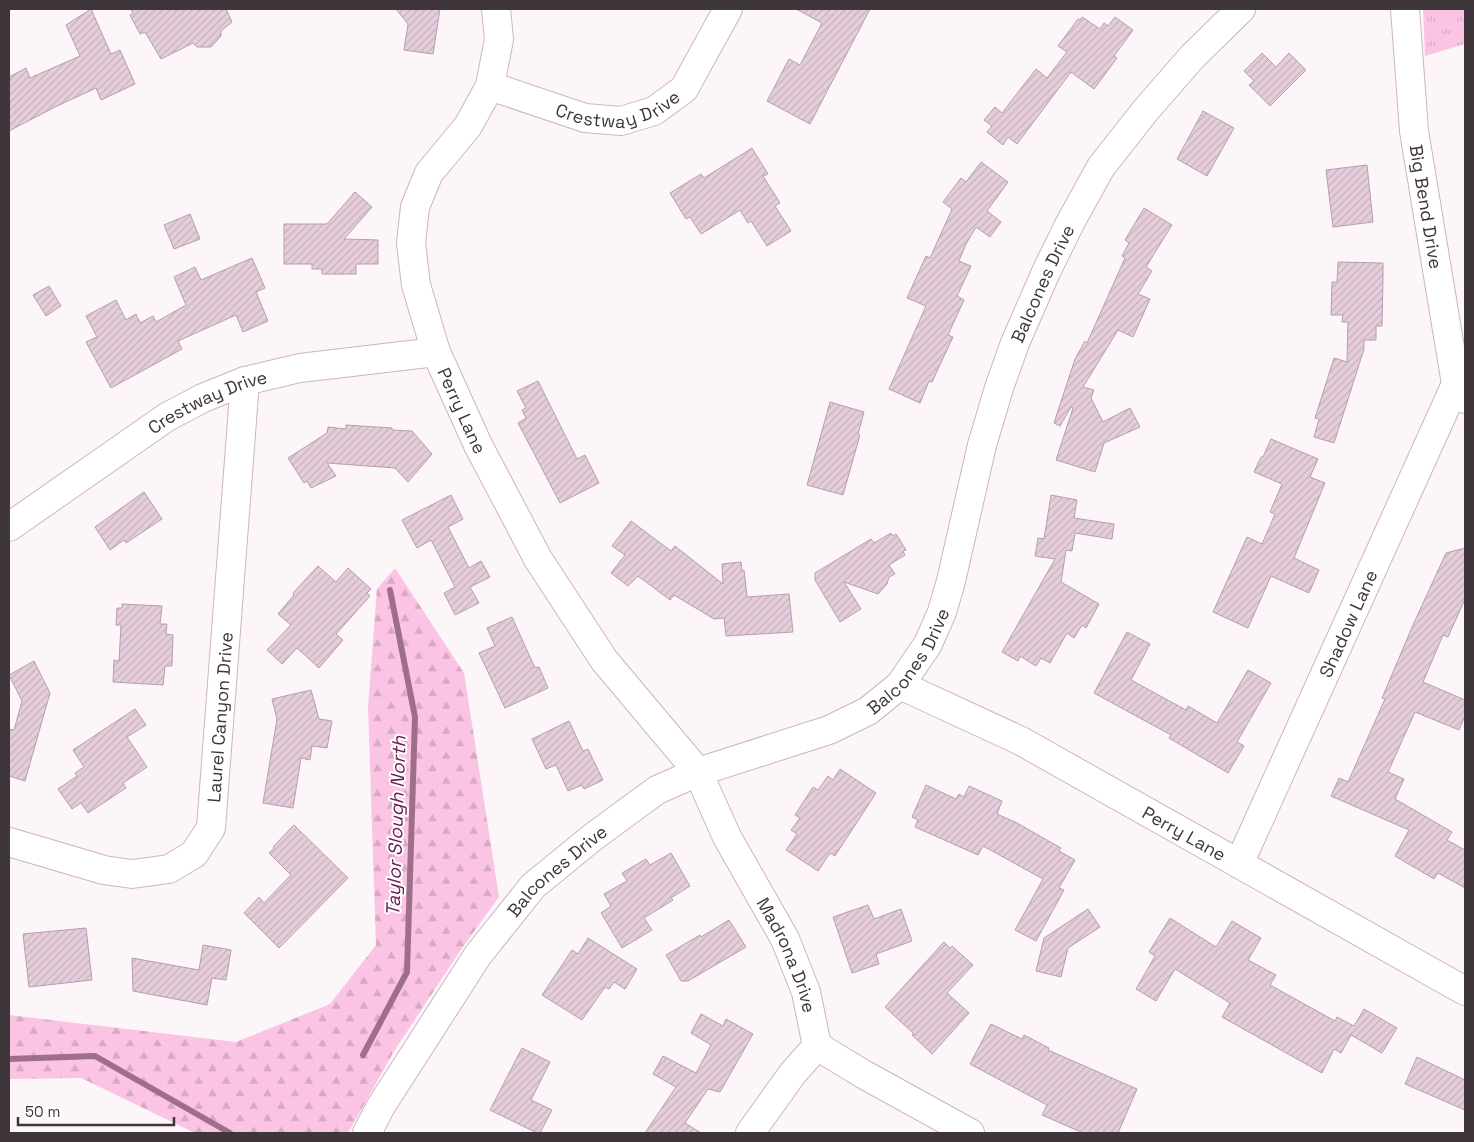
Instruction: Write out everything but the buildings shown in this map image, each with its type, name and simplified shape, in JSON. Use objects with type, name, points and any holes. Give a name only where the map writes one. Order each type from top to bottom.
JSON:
[{"type":"street","name":"Perry Lane","points":[[496,9],[499,38],[490,86],[468,126],[429,173],[415,207],[411,243],[416,285],[436,352],[478,445],[538,559],[604,660],[698,772]]},
{"type":"street","name":"Crestway Drive","points":[[490,86],[585,118],[621,121],[654,111],[684,90],[728,9]]},
{"type":"street","name":"Balcones Drive","points":[[367,1133],[381,1106],[478,955],[533,886],[593,837],[657,790],[698,772],[829,730],[868,710],[900,685],[928,644],[942,612],[951,581],[982,445],[999,388],[1015,343],[1070,223],[1101,168],[1145,111],[1192,57],[1241,9]]},
{"type":"street","name":"Big Bend Drive","points":[[1404,9],[1414,131],[1461,392]]},
{"type":"street","name":"Crestway Drive","points":[[9,527],[167,417],[203,398],[244,381],[300,368],[436,352]]},
{"type":"street","name":"Laurel Canyon Drive","points":[[9,842],[104,870],[132,874],[169,869],[194,854],[211,828],[244,381]]},
{"type":"street","name":"Shadow Lane","points":[[1239,864],[1461,392]]},
{"type":"street","name":"Perry Lane","points":[[900,685],[1021,741],[1465,991]]},
{"type":"street","name":"Madrona Drive","points":[[698,772],[727,837],[785,939],[806,992],[817,1046]]},
{"type":"street","points":[[750,1133],[793,1073],[817,1046],[863,1074],[970,1133]]},
{"type":"green space","points":[[1423,9],[1465,9],[1465,44],[1425,56]]},
{"type":"green space","points":[[395,568],[464,673],[499,897],[460,951],[393,1053],[348,1133],[195,1133],[81,1078],[9,1079],[9,1015],[236,1042],[330,1004],[376,945],[368,707],[377,589]]},
{"type":"waterway","name":"Taylor Slough North","points":[[363,1055],[407,972],[415,717],[390,590]]},
{"type":"waterway","points":[[9,1059],[95,1056],[230,1133]]}]
